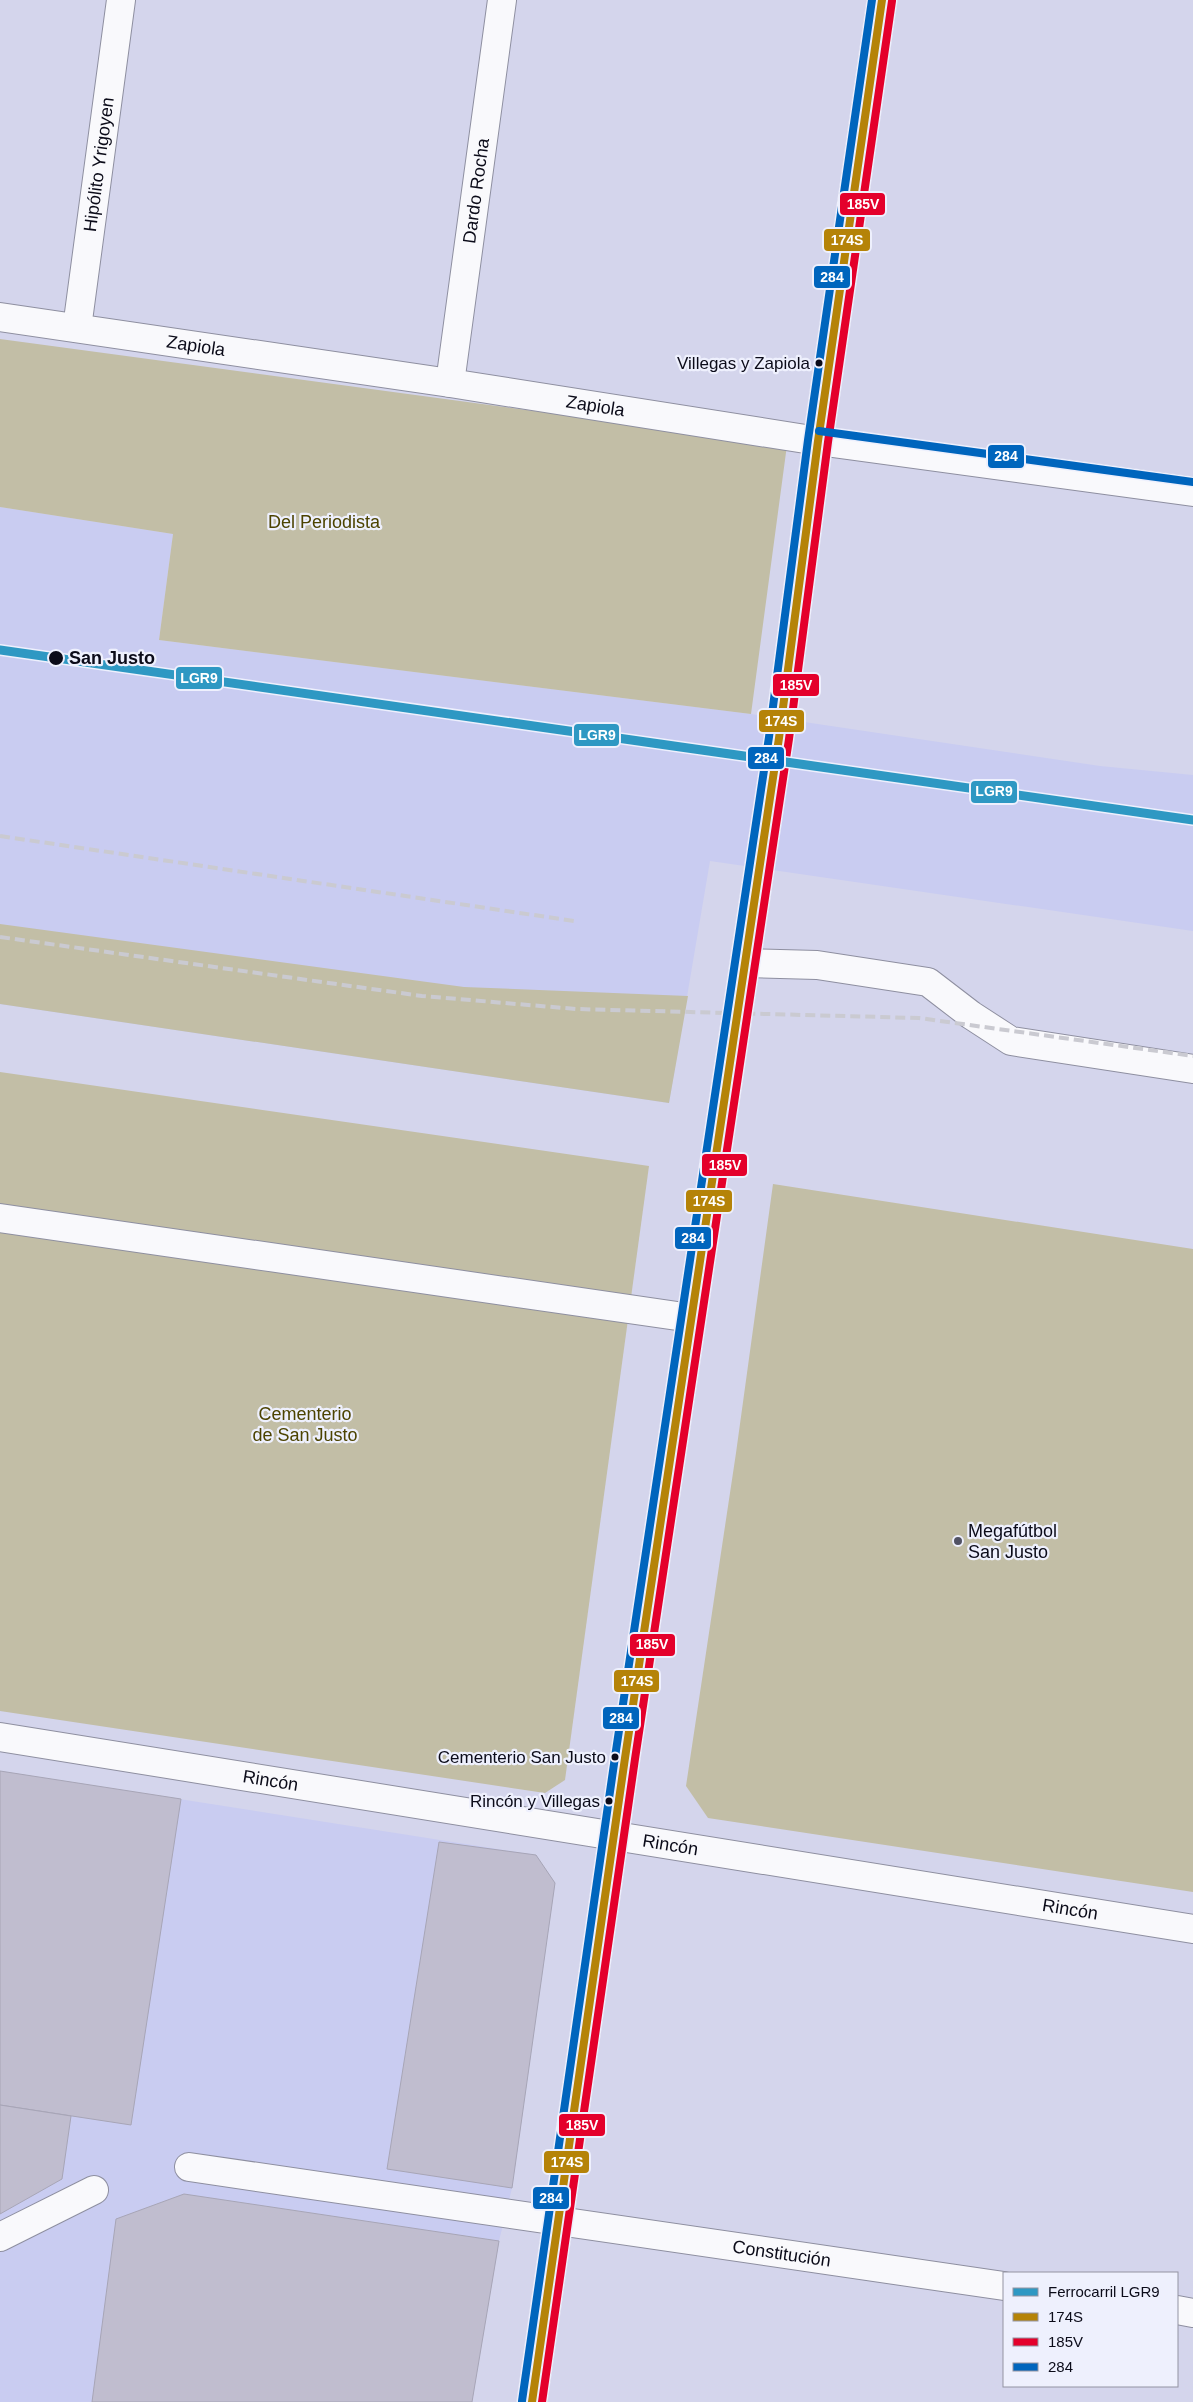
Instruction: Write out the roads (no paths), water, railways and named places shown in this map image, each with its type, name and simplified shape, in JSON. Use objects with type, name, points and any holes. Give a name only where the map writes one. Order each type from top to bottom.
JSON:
[{"type":"street","name":"Hipólito Yrigoyen","points":[[77,328],[121,0]]},
{"type":"street","name":"Dardo Rocha","points":[[450,383],[502,0]]},
{"type":"street","points":[[532,2402],[613,1835],[779,738],[818,440],[882,0]]},
{"type":"street","name":"Zapiola","points":[[0,317],[450,383],[818,440],[1193,492]]},
{"type":"street","points":[[745,963],[817,965],[928,982],[971,1016],[1011,1040],[1193,1069]]},
{"type":"street","points":[[0,1218],[691,1318]]},
{"type":"street","name":"Rincón","points":[[0,1737],[1193,1929]]},
{"type":"street","name":"Constitución","points":[[189,2167],[1003,2286]]},
{"type":"street","points":[[0,2237],[94,2190]]},
{"type":"street","points":[[1178,2310],[1193,2313]]},
{"type":"railway","points":[[0,836],[574,921]]},
{"type":"railway","points":[[0,937],[422,996],[576,1009],[919,1018],[1193,1056]]},
{"type":"rail line","name":"LGR9","points":[[0,650],[1193,820]]},
{"type":"place","name":"Villegas y Zapiola","points":[[819,363]]},
{"type":"place","name":"San Justo","points":[[56,658]]},
{"type":"place","name":"Megafútbol San Justo","points":[[958,1541]]},
{"type":"place","name":"Cementerio San Justo","points":[[615,1757]]},
{"type":"place","name":"Rincón y Villegas","points":[[609,1801]]},
{"type":"park label","name":"Del Periodista","points":[[324,522]]},
{"type":"park label","name":"Cementerio de San Justo","points":[[305,1424]]}]
